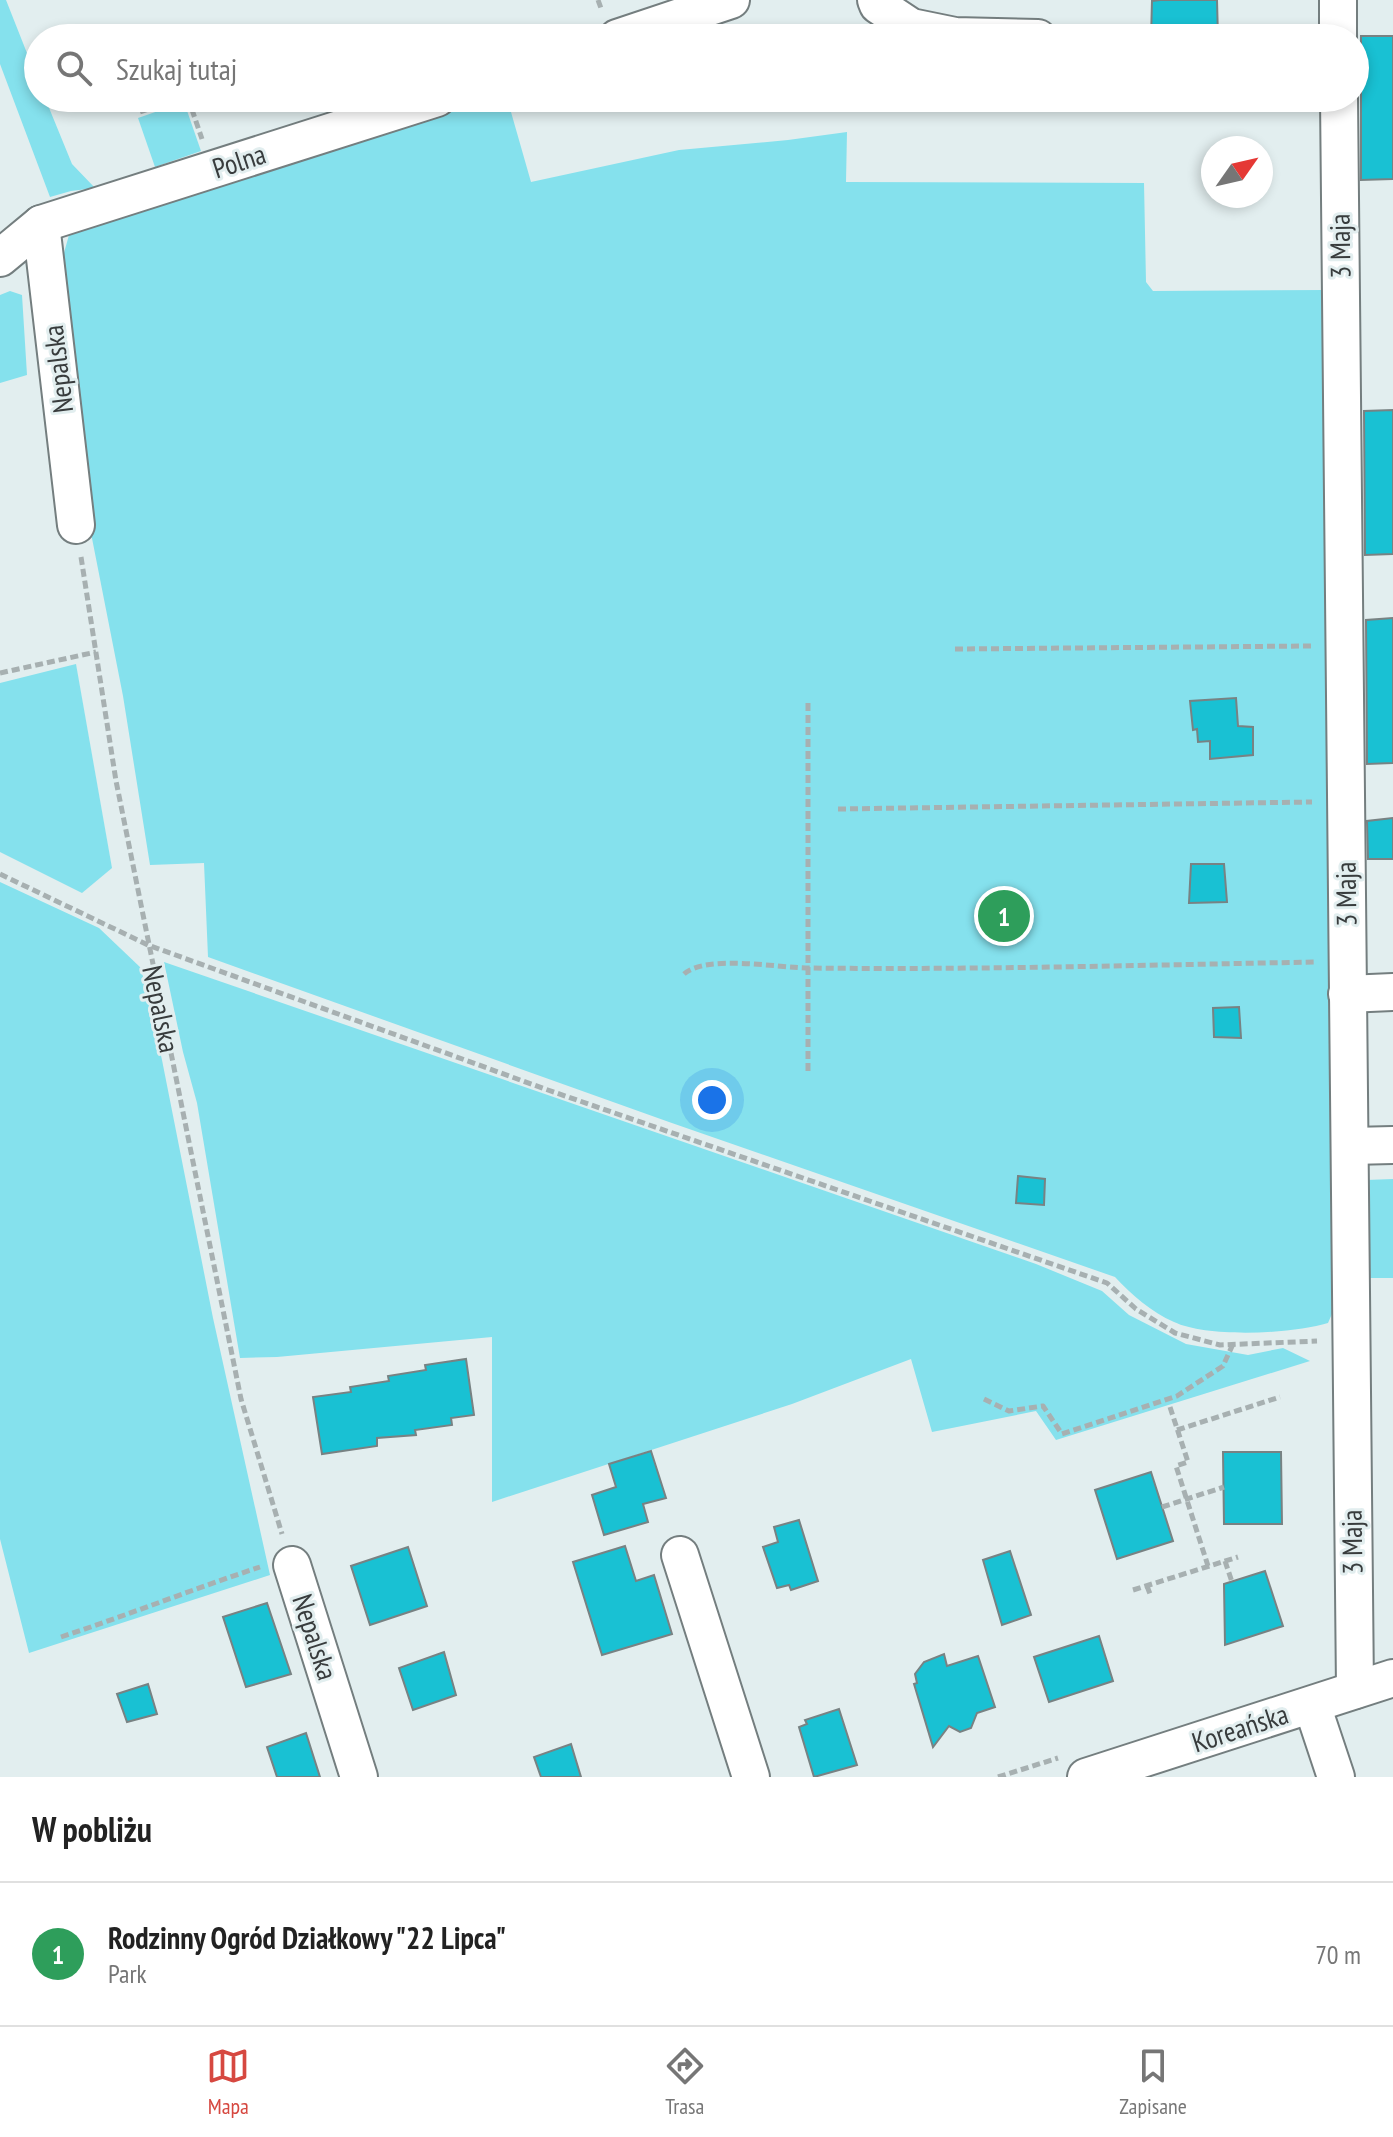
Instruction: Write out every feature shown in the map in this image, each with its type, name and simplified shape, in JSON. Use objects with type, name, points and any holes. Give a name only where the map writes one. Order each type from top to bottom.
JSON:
[{"type":"street","points":[[659,24],[731,0]]},
{"type":"street","points":[[876,0],[878,5],[906,24]]},
{"type":"street","points":[[1338,0],[1338,24]]},
{"type":"street","name":"Polna","points":[[41,224],[393,112]]},
{"type":"street","name":"3 Maja","points":[[1339,112],[1355,1690]]},
{"type":"street","points":[[0,258],[41,224]]},
{"type":"street","name":"Nepalska","points":[[41,224],[76,525]]},
{"type":"street","points":[[1347,978],[1393,992]]},
{"type":"street","points":[[1351,1146],[1393,1145]]},
{"type":"street","points":[[680,1555],[751,1777]]},
{"type":"street","name":"Nepalska","points":[[291,1561],[359,1777]]},
{"type":"street","name":"Koreańska","points":[[1086,1777],[1393,1678]]},
{"type":"street","points":[[1312,1705],[1336,1777]]},
{"type":"path","points":[[193,112],[203,141]]},
{"type":"path","name":"Nepalska","points":[[76,525],[116,781],[241,1399],[291,1561]]},
{"type":"path","points":[[955,649],[1344,645]]},
{"type":"path","points":[[0,673],[96,652]]},
{"type":"path","points":[[808,703],[808,1071]]},
{"type":"path","points":[[838,809],[1345,800]]},
{"type":"path","points":[[0,874],[148,945],[545,1089],[1107,1283],[1136,1309],[1175,1333],[1220,1345],[1278,1341],[1350,1343]]},
{"type":"path","points":[[684,974],[691,968],[717,964],[1347,978]]},
{"type":"path","points":[[984,1399],[1009,1414],[1043,1406],[1062,1434],[1177,1396],[1223,1366],[1233,1344]]},
{"type":"path","points":[[1177,1430],[1280,1397]]},
{"type":"path","points":[[1170,1407],[1188,1462],[1176,1466],[1208,1566]]},
{"type":"path","points":[[1162,1507],[1224,1487]]},
{"type":"path","points":[[1133,1590],[1238,1557]]},
{"type":"path","points":[[61,1637],[291,1561]]},
{"type":"path","points":[[1225,1561],[1232,1582]]},
{"type":"path","points":[[1147,1586],[1150,1594]]},
{"type":"shaded area","points":[[0,0],[6,0],[24,46],[24,112],[51,112],[72,164],[95,188],[50,197],[0,64]]},
{"type":"shaded area","points":[[155,112],[187,112],[201,151],[155,167],[138,118]]},
{"type":"shaded area","points":[[440,112],[511,112],[531,182],[679,150],[847,132],[846,182],[1144,183],[1146,282],[1153,291],[1327,290],[1338,1300],[1328,1323],[1294,1330],[1250,1333],[1189,1327],[1150,1308],[1115,1277],[208,957],[204,863],[150,865],[123,696],[89,523],[60,267],[69,235]]},
{"type":"shaded area","points":[[10,291],[22,295],[27,375],[0,383],[0,295]]},
{"type":"shaded area","points":[[76,664],[112,868],[82,893],[0,852],[0,683]]},
{"type":"shaded area","points":[[0,882],[99,928],[141,968],[270,1575],[29,1653],[0,1539]]},
{"type":"shaded area","points":[[164,962],[1036,1264],[1102,1291],[1129,1315],[1186,1344],[1248,1355],[1283,1348],[1310,1361],[1056,1440],[1036,1411],[932,1432],[911,1359],[792,1404],[492,1502],[492,1337],[240,1358],[197,1103]]},
{"type":"shaded area","points":[[1393,1179],[1393,1278],[1368,1278],[1366,1180]]},
{"type":"building","points":[[1217,0],[1218,24],[1151,24],[1152,1]]},
{"type":"building","points":[[1369,36],[1393,36],[1393,179],[1361,180],[1361,112],[1369,112]]},
{"type":"building","points":[[1393,410],[1393,554],[1365,555],[1364,411]]},
{"type":"building","points":[[1393,618],[1393,763],[1367,764],[1366,620]]},
{"type":"building","points":[[1236,698],[1238,726],[1253,727],[1253,755],[1210,759],[1210,741],[1198,742],[1197,729],[1193,730],[1190,701]]},
{"type":"building","points":[[1393,818],[1393,859],[1368,859],[1367,821]]},
{"type":"building","points":[[1191,864],[1224,864],[1227,902],[1189,903]]},
{"type":"building","points":[[1239,1007],[1241,1038],[1214,1037],[1213,1008]]},
{"type":"building","points":[[1018,1176],[1045,1179],[1044,1205],[1016,1203]]},
{"type":"building","points":[[466,1359],[474,1415],[451,1418],[452,1425],[415,1430],[416,1435],[377,1438],[377,1446],[322,1454],[313,1397],[351,1392],[350,1387],[389,1381],[388,1376],[426,1370],[425,1365]]},
{"type":"building","points":[[651,1451],[666,1498],[643,1504],[648,1522],[604,1535],[592,1495],[616,1487],[609,1464]]},
{"type":"building","points":[[1223,1452],[1281,1452],[1282,1524],[1224,1524]]},
{"type":"building","points":[[1151,1472],[1173,1541],[1117,1559],[1095,1490]]},
{"type":"building","points":[[799,1520],[818,1581],[791,1590],[789,1585],[777,1588],[763,1547],[778,1542],[774,1527]]},
{"type":"building","points":[[625,1546],[636,1581],[654,1575],[672,1634],[602,1655],[573,1562]]},
{"type":"building","points":[[408,1547],[427,1606],[370,1625],[351,1566]]},
{"type":"building","points":[[1010,1551],[1031,1615],[1002,1625],[983,1560]]},
{"type":"building","points":[[1265,1571],[1283,1626],[1225,1645],[1224,1584]]},
{"type":"building","points":[[267,1603],[291,1674],[246,1687],[223,1617]]},
{"type":"building","points":[[1099,1636],[1113,1681],[1049,1702],[1034,1657]]},
{"type":"building","points":[[444,1652],[456,1695],[413,1710],[399,1668]]},
{"type":"building","points":[[944,1654],[947,1666],[978,1656],[995,1707],[977,1713],[971,1728],[960,1732],[949,1726],[933,1747],[914,1684],[917,1683],[915,1674],[924,1662]]},
{"type":"building","points":[[148,1684],[157,1714],[127,1722],[117,1694]]},
{"type":"building","points":[[839,1709],[857,1765],[814,1777],[799,1727],[807,1724],[805,1720]]},
{"type":"building","points":[[306,1733],[320,1777],[277,1777],[267,1747]]},
{"type":"building","points":[[571,1744],[581,1777],[541,1777],[534,1757]]},
{"type":"place","name":"Rodzinny Ogród Działkowy \"22 Lipca\"","points":[[1004,916]]}]
